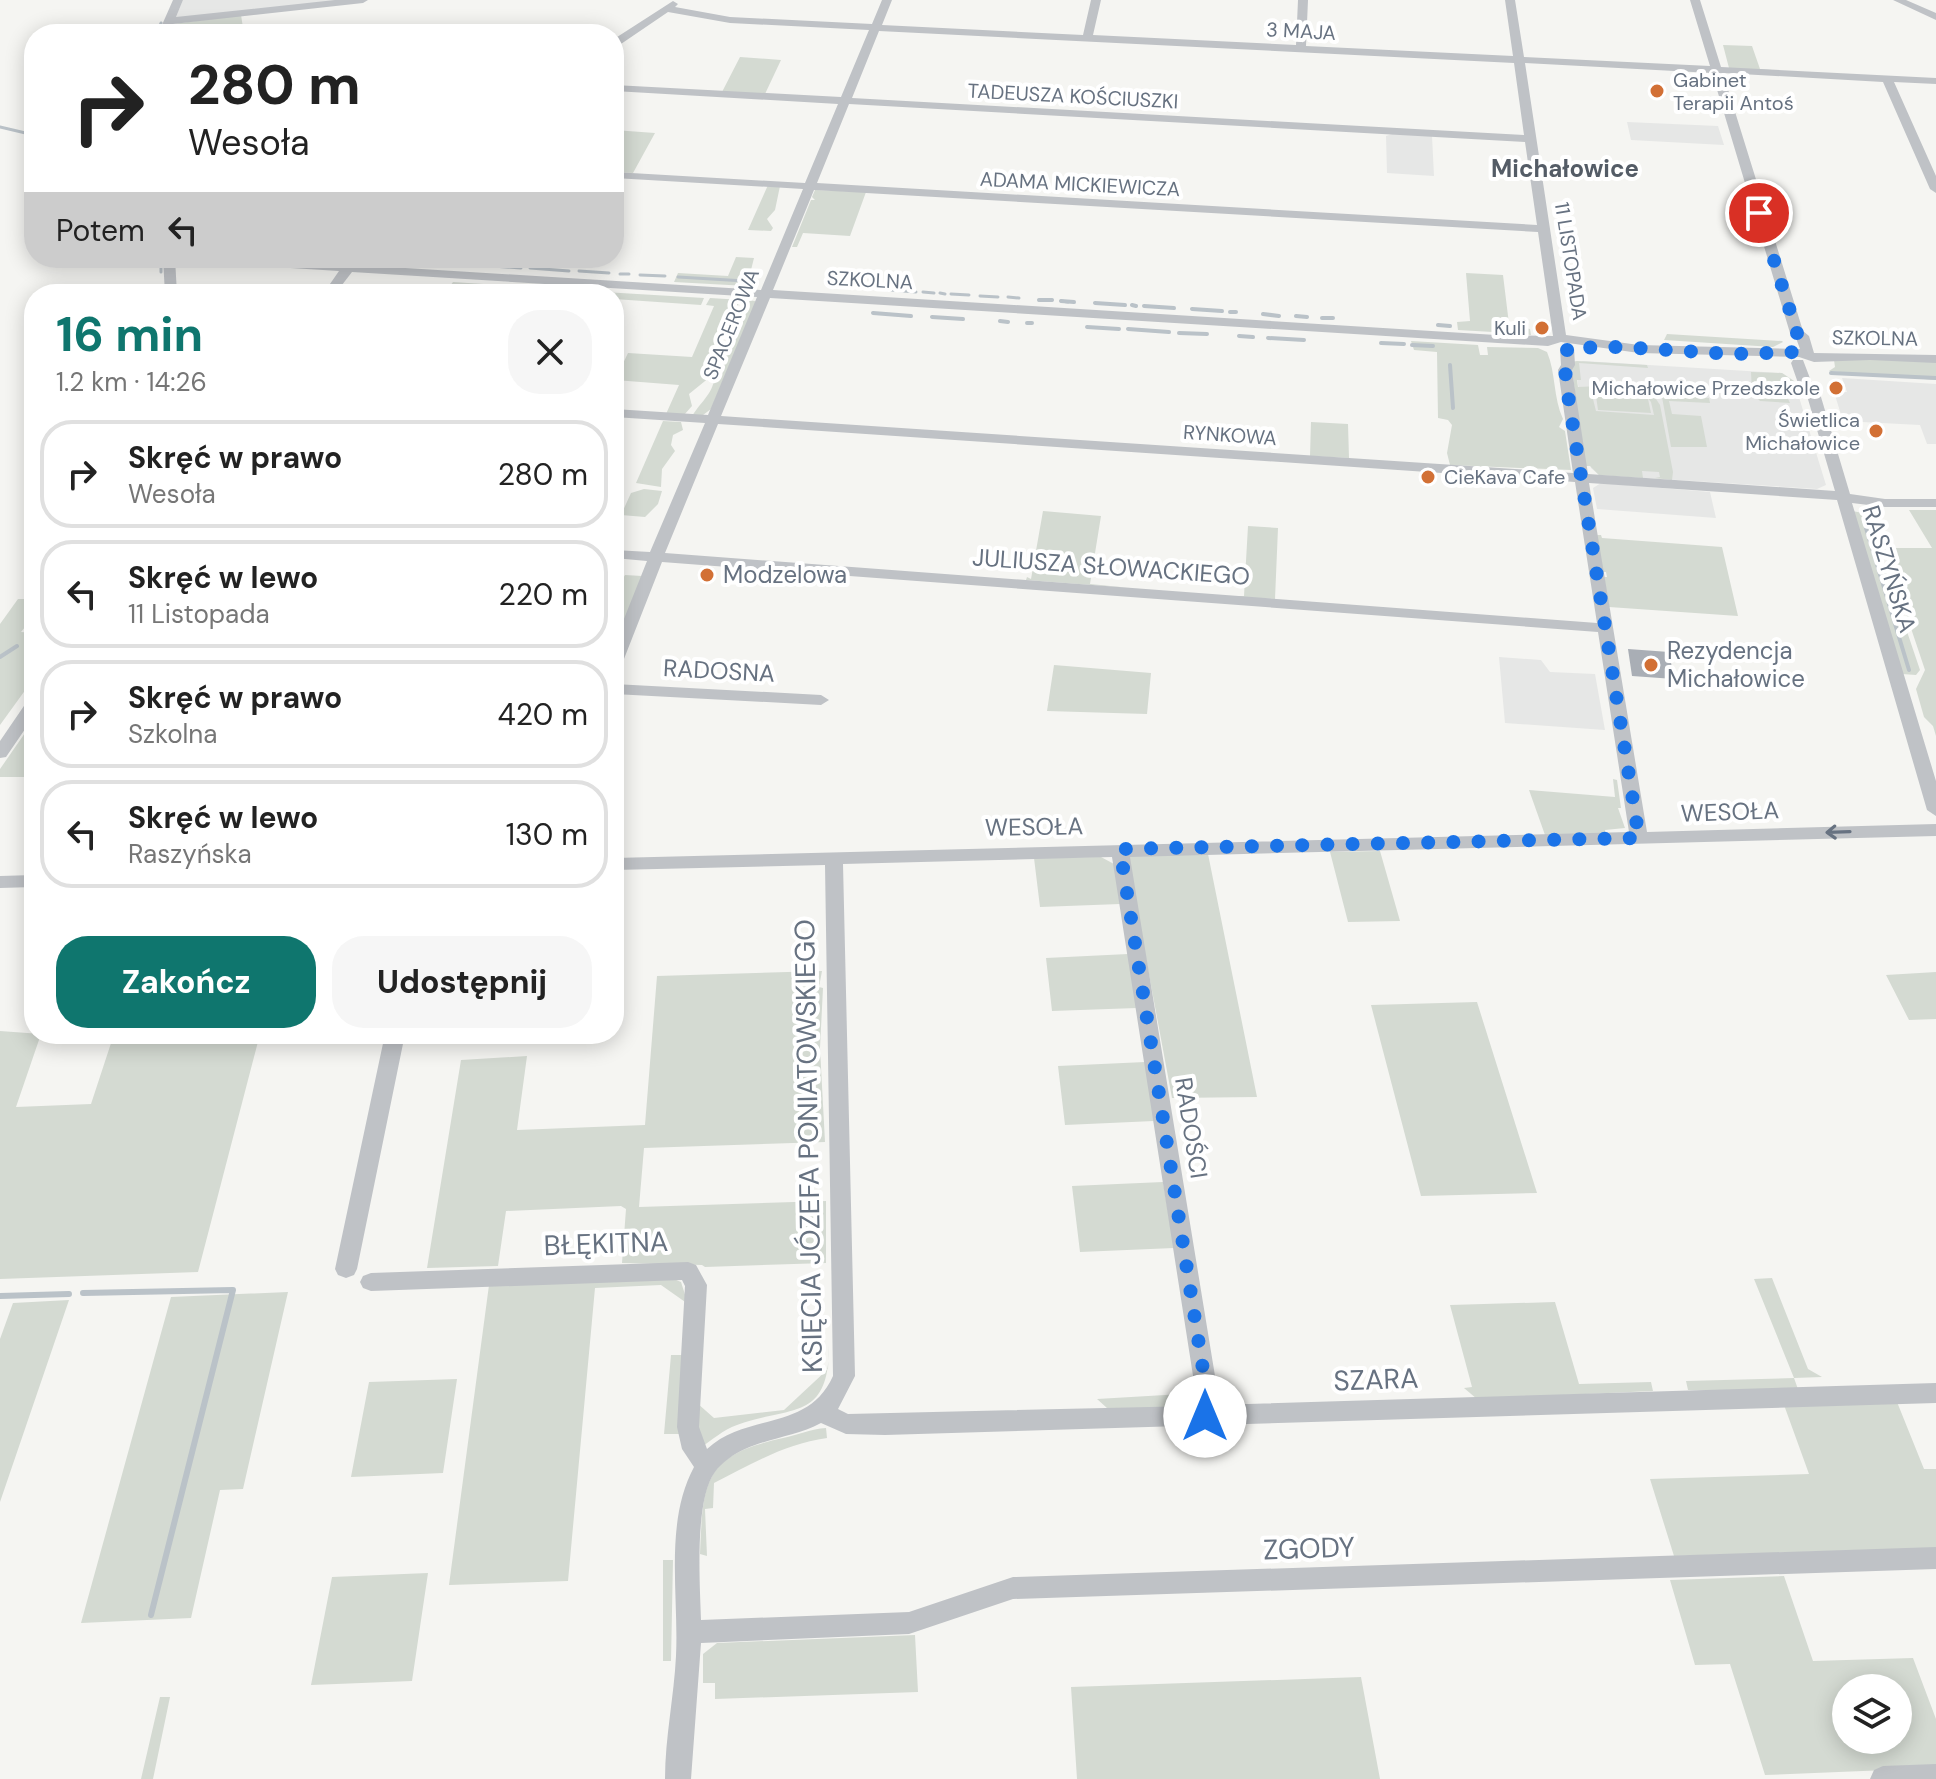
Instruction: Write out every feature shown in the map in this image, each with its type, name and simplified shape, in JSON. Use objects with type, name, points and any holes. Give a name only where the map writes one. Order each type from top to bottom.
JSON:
[{"type":"street","points":[[167,24],[178,0]]},
{"type":"street","points":[[168,21],[363,0]]},
{"type":"street","points":[[624,37],[679,0]]},
{"type":"street","name":"SPACEROWA","points":[[624,639],[887,0]]},
{"type":"street","points":[[1087,38],[1096,0]]},
{"type":"street","points":[[1301,49],[1303,0]]},
{"type":"street","name":"11 LISTOPADA","points":[[1510,0],[1639,838]]},
{"type":"street","name":"RASZYŃSKA","points":[[1695,0],[1797,333],[1802,336],[1805,383],[1811,387],[1936,810]]},
{"type":"street","points":[[1898,0],[1936,17]]},
{"type":"street","name":"3 MAJA","points":[[666,9],[726,20],[1936,81]]},
{"type":"street","points":[[1924,12],[1936,9]]},
{"type":"street","points":[[1887,79],[1936,189]]},
{"type":"street","name":"TADEUSZA KOŚCIUSZKI","points":[[624,89],[1530,139]]},
{"type":"street","name":"ADAMA MICKIEWICZA","points":[[624,176],[1543,229]]},
{"type":"street","name":"SZKOLNA","points":[[418,268],[765,294],[1561,344],[1801,358],[1870,356],[1936,359]]},
{"type":"street","name":"RYNKOWA","points":[[624,414],[1842,497],[1891,504],[1936,503]]},
{"type":"street","name":"JULIUSZA SŁOWACKIEGO","points":[[624,555],[1605,628]]},
{"type":"street","name":"RADOSNA","points":[[624,690],[821,700]]},
{"type":"street","points":[[0,753],[24,718]]},
{"type":"street","name":"WESOŁA","points":[[624,864],[1936,830]]},
{"type":"street","name":"RADOŚCI","points":[[1120,849],[1205,1382],[1205,1416]]},
{"type":"street","name":"KSIĘCIA JÓZEFA PONIATOWSKIEGO","points":[[822,1412],[841,1387],[845,1366],[834,857]]},
{"type":"street","points":[[0,882],[24,881]]},
{"type":"street","points":[[346,1269],[393,1044]]},
{"type":"street","name":"BŁĘKITNA","points":[[371,1282],[688,1271],[694,1277],[696,1290],[688,1427],[694,1449],[706,1465]]},
{"type":"street","name":"SZARA","points":[[822,1412],[840,1422],[872,1426],[1936,1393]]},
{"type":"street","points":[[678,1779],[679,1726],[689,1632],[691,1513],[695,1490],[706,1465],[721,1450],[740,1439],[797,1425],[822,1412]]},
{"type":"street","name":"ZGODY","points":[[689,1632],[909,1623],[1013,1588],[1936,1558]]},
{"type":"street","points":[[1883,1779],[1936,1777]]},
{"type":"shaded area","points":[[183,0],[348,0],[175,19]]},
{"type":"shaded area","points":[[241,15],[242,24],[173,24]]},
{"type":"shaded area","points":[[1723,45],[1752,46],[1760,69],[1793,72],[1729,68]]},
{"type":"shaded area","points":[[740,57],[781,60],[765,94],[722,92]]},
{"type":"shaded area","points":[[1627,122],[1718,126],[1724,145],[1631,140]]},
{"type":"shaded area","points":[[624,131],[655,133],[633,173],[624,173]]},
{"type":"shaded area","points":[[1386,136],[1432,136],[1434,176],[1387,173]]},
{"type":"shaded area","points":[[768,185],[780,186],[775,210],[767,219],[773,228],[771,231],[748,230]]},
{"type":"shaded area","points":[[815,190],[866,192],[850,236],[803,233],[797,247],[792,247],[811,200],[815,200],[812,197]]},
{"type":"shaded area","points":[[736,257],[754,258],[747,286],[674,282],[678,273],[728,276]]},
{"type":"shaded area","points":[[1466,273],[1503,275],[1509,324],[1530,329],[1531,335],[1499,333],[1500,324],[1493,323],[1493,332],[1458,330],[1457,322],[1470,321]]},
{"type":"shaded area","points":[[624,293],[704,298],[701,305],[624,300]]},
{"type":"shaded area","points":[[710,298],[742,300],[727,318],[728,330],[712,350],[710,377],[689,394],[692,406],[684,415],[666,414],[679,385],[624,381],[624,361],[628,353],[692,357],[714,306],[706,305]]},
{"type":"shaded area","points":[[747,300],[755,301],[755,304],[711,409],[703,415],[692,416],[712,387],[713,364],[728,351],[732,332],[743,321]]},
{"type":"shaded area","points":[[1667,334],[1783,342],[1773,347],[1664,340]]},
{"type":"shaded area","points":[[1411,341],[1478,345],[1480,355],[1488,355],[1487,347],[1538,348],[1547,352],[1563,419],[1559,427],[1565,431],[1571,470],[1450,465],[1447,453],[1452,425],[1448,420],[1438,418],[1437,352],[1414,350]]},
{"type":"shaded area","points":[[1834,360],[1936,362],[1936,380],[1829,371],[1835,367]]},
{"type":"shaded area","points":[[1583,361],[1782,373],[1794,381],[1826,485],[1817,489],[1599,475],[1591,468],[1575,365]]},
{"type":"shaded area","points":[[1571,362],[1647,365],[1648,368],[1579,363],[1581,380],[1577,380],[1578,387],[1623,385],[1654,396],[1660,405],[1672,480],[1655,478],[1660,477],[1659,472],[1642,471],[1643,478],[1599,475],[1590,466],[1585,466]],"holes":[[[1597,393],[1646,396],[1654,415],[1596,411],[1593,399]]]},
{"type":"shaded area","points":[[1751,372],[1782,373],[1794,381],[1800,398],[1787,395],[1786,390],[1794,390],[1792,382],[1780,382],[1790,403],[1760,401],[1752,393]]},
{"type":"shaded area","points":[[1842,378],[1936,384],[1936,444],[1927,444],[1920,425],[1843,421],[1834,392],[1847,392]]},
{"type":"shaded area","points":[[1596,396],[1648,399],[1651,413],[1598,410]]},
{"type":"shaded area","points":[[1662,397],[1709,398],[1710,403],[1669,401],[1672,414],[1701,416],[1707,447],[1671,447]]},
{"type":"shaded area","points":[[663,421],[681,422],[683,430],[673,435],[671,445],[675,451],[662,469],[661,487],[636,483]]},
{"type":"shaded area","points":[[1311,422],[1348,424],[1349,458],[1310,456]]},
{"type":"shaded area","points":[[1601,483],[1710,492],[1716,518],[1597,509],[1593,488]]},
{"type":"shaded area","points":[[644,489],[662,491],[658,504],[645,517],[624,515],[631,493]]},
{"type":"shaded area","points":[[1909,510],[1936,510],[1936,736],[1933,726],[1924,717],[1916,689],[1925,670],[1877,527],[1868,513],[1875,511],[1886,548],[1932,548]]},
{"type":"shaded area","points":[[1043,511],[1101,516],[1090,584],[1131,588],[1026,580],[1027,577],[1031,579]]},
{"type":"shaded area","points":[[1852,511],[1863,513],[1872,528],[1920,670],[1916,675],[1902,674]]},
{"type":"shaded area","points":[[1248,526],[1278,528],[1275,599],[1214,596],[1244,596]]},
{"type":"shaded area","points":[[1596,535],[1602,538],[1722,547],[1738,616],[1609,607],[1604,577],[1607,577],[1603,572]]},
{"type":"shaded area","points":[[642,576],[624,619],[624,577]]},
{"type":"shaded area","points":[[18,599],[24,599],[24,628],[21,632],[24,632],[24,692],[0,725],[0,624]]},
{"type":"shaded area","points":[[1499,657],[1541,660],[1550,672],[1595,674],[1605,730],[1505,723]]},
{"type":"shaded area","points":[[1054,665],[1151,673],[1147,714],[1047,711]]},
{"type":"shaded area","points":[[24,734],[24,777],[0,777],[0,769]]},
{"type":"shaded area","points":[[1613,779],[1617,780],[1621,808],[1618,808],[1625,828],[1605,830],[1606,834],[1545,835],[1529,790],[1615,797]]},
{"type":"shaded area","points":[[1380,851],[1400,921],[1348,922],[1330,852]]},
{"type":"shaded area","points":[[1208,854],[1257,1097],[1172,1098],[1127,856]]},
{"type":"shaded area","points":[[1101,857],[1114,864],[1120,904],[1040,907],[1034,858]]},
{"type":"shaded area","points":[[1128,954],[1137,1008],[1052,1011],[1046,958]]},
{"type":"shaded area","points":[[822,971],[819,987],[823,988],[820,1048],[825,1142],[644,1148],[639,1207],[826,1201],[826,1263],[705,1267],[622,1263],[626,1209],[621,1206],[506,1211],[498,1266],[427,1268],[461,1060],[527,1056],[517,1130],[645,1125],[657,976]]},
{"type":"shaded area","points":[[1936,972],[1936,1019],[1909,1020],[1886,975]]},
{"type":"shaded area","points":[[1477,1002],[1537,1193],[1421,1196],[1371,1005]]},
{"type":"shaded area","points":[[0,1031],[24,1033],[24,1044],[38,1044],[16,1107],[91,1104],[111,1044],[257,1044],[198,1272],[0,1279]]},
{"type":"shaded area","points":[[1145,1062],[1154,1121],[1065,1125],[1058,1066]]},
{"type":"shaded area","points":[[1163,1182],[1174,1248],[1080,1252],[1072,1186]]},
{"type":"shaded area","points":[[667,1276],[681,1282],[688,1304],[661,1285],[595,1288],[568,1581],[449,1585],[489,1285]]},
{"type":"shaded area","points":[[1772,1278],[1808,1369],[1822,1377],[1794,1378],[1754,1279]]},
{"type":"shaded area","points":[[288,1292],[243,1489],[220,1490],[191,1618],[81,1623],[171,1297]]},
{"type":"shaded area","points":[[69,1300],[0,1502],[0,1339],[13,1303]]},
{"type":"shaded area","points":[[1555,1302],[1579,1384],[1651,1382],[1653,1391],[1477,1399],[1464,1388],[1472,1387],[1450,1305]]},
{"type":"shaded area","points":[[671,1355],[684,1355],[681,1434],[664,1434]]},
{"type":"shaded area","points":[[827,1370],[822,1387],[814,1399],[804,1406],[737,1425],[700,1448],[697,1403],[714,1418],[784,1410]]},
{"type":"shaded area","points":[[1794,1378],[1799,1392],[1688,1390],[1686,1381]]},
{"type":"shaded area","points":[[457,1379],[443,1473],[351,1477],[369,1382]]},
{"type":"shaded area","points":[[1194,1381],[1198,1382],[1174,1411],[1107,1408],[1097,1399],[1182,1394]]},
{"type":"shaded area","points":[[1897,1402],[1924,1469],[1936,1469],[1936,1548],[1674,1556],[1650,1479],[1809,1474],[1784,1405]]},
{"type":"shaded area","points":[[826,1428],[827,1438],[783,1450],[714,1483],[713,1508],[705,1509],[707,1556],[700,1554],[707,1489],[723,1463],[757,1445]]},
{"type":"shaded area","points":[[663,1560],[673,1560],[671,1661],[663,1661]]},
{"type":"shaded area","points":[[428,1573],[412,1681],[311,1685],[332,1577]]},
{"type":"shaded area","points":[[1784,1576],[1813,1661],[1913,1658],[1936,1719],[1936,1768],[1765,1775],[1730,1664],[1695,1665],[1670,1580]]},
{"type":"shaded area","points":[[915,1635],[918,1692],[715,1699],[715,1683],[703,1683],[703,1654],[717,1643]]},
{"type":"shaded area","points":[[1361,1677],[1380,1779],[1077,1779],[1071,1687]]},
{"type":"shaded area","points":[[160,1697],[170,1697],[153,1779],[141,1779]]},
{"type":"building","name":"Rezydencja Michałowice","points":[[1628,649],[1669,652],[1674,679],[1632,676]]},
{"type":"waterway","points":[[0,127],[24,133]]},
{"type":"waterway","points":[[530,268],[569,271]]},
{"type":"waterway","points":[[579,271],[609,273]]},
{"type":"waterway","points":[[620,274],[629,274]]},
{"type":"waterway","points":[[640,275],[665,276]]},
{"type":"waterway","points":[[678,277],[745,281]]},
{"type":"waterway","points":[[878,289],[916,292]]},
{"type":"waterway","points":[[923,292],[934,293]]},
{"type":"waterway","points":[[940,293],[945,294]]},
{"type":"waterway","points":[[951,294],[969,295]]},
{"type":"waterway","points":[[980,296],[998,297]]},
{"type":"waterway","points":[[1008,297],[1019,298]]},
{"type":"waterway","points":[[1039,300],[1052,300]]},
{"type":"waterway","points":[[1068,302],[1061,301],[1074,302]]},
{"type":"waterway","points":[[1095,303],[1125,305]]},
{"type":"waterway","points":[[1132,305],[1136,306]]},
{"type":"waterway","points":[[1144,306],[1174,308]]},
{"type":"waterway","points":[[1192,309],[1222,311]]},
{"type":"waterway","points":[[1230,312],[1236,312]]},
{"type":"waterway","points":[[873,313],[911,316]]},
{"type":"waterway","points":[[1263,314],[1279,316]]},
{"type":"waterway","points":[[1296,316],[1307,317]]},
{"type":"waterway","points":[[932,317],[963,319]]},
{"type":"waterway","points":[[1322,318],[1333,318]]},
{"type":"waterway","points":[[1000,321],[1008,322]]},
{"type":"waterway","points":[[1027,323],[1032,323]]},
{"type":"waterway","points":[[1438,325],[1450,326]]},
{"type":"waterway","points":[[1087,327],[1119,329]]},
{"type":"waterway","points":[[1128,329],[1169,332]]},
{"type":"waterway","points":[[1179,333],[1207,334]]},
{"type":"waterway","points":[[1239,336],[1253,337]]},
{"type":"waterway","points":[[1268,338],[1304,340]]},
{"type":"waterway","points":[[1381,343],[1404,344]]},
{"type":"waterway","points":[[1412,345],[1433,346]]},
{"type":"waterway","points":[[1450,365],[1453,408]]},
{"type":"waterway","points":[[1831,373],[1936,378]]},
{"type":"waterway","points":[[1866,528],[1909,670]]},
{"type":"waterway","points":[[0,657],[17,646]]},
{"type":"waterway","points":[[83,1293],[233,1290],[151,1615]]},
{"type":"waterway","points":[[0,1296],[69,1294]]},
{"type":"place","name":"Gabinet Terapii Antoś","points":[[1657,91]]},
{"type":"place","name":"Kuli","points":[[1542,328]]},
{"type":"place","name":"Michałowice Przedszkole","points":[[1836,388]]},
{"type":"place","name":"Świetlica Michałowice","points":[[1876,431]]},
{"type":"place","name":"CieKava Cafe","points":[[1428,477]]},
{"type":"place","name":"Modzelowa","points":[[707,575]]},
{"type":"place","name":"Rezydencja Michałowice","points":[[1651,665]]},
{"type":"district","name":"Michałowice","points":[[1565,169]]},
{"type":"route","points":[[1205,1416],[1205,1382],[1120,849],[1639,838],[1568,395],[1565,370],[1568,365],[1567,348],[1620,347],[1790,355],[1796,352],[1794,335],[1797,333],[1759,213]]}]
